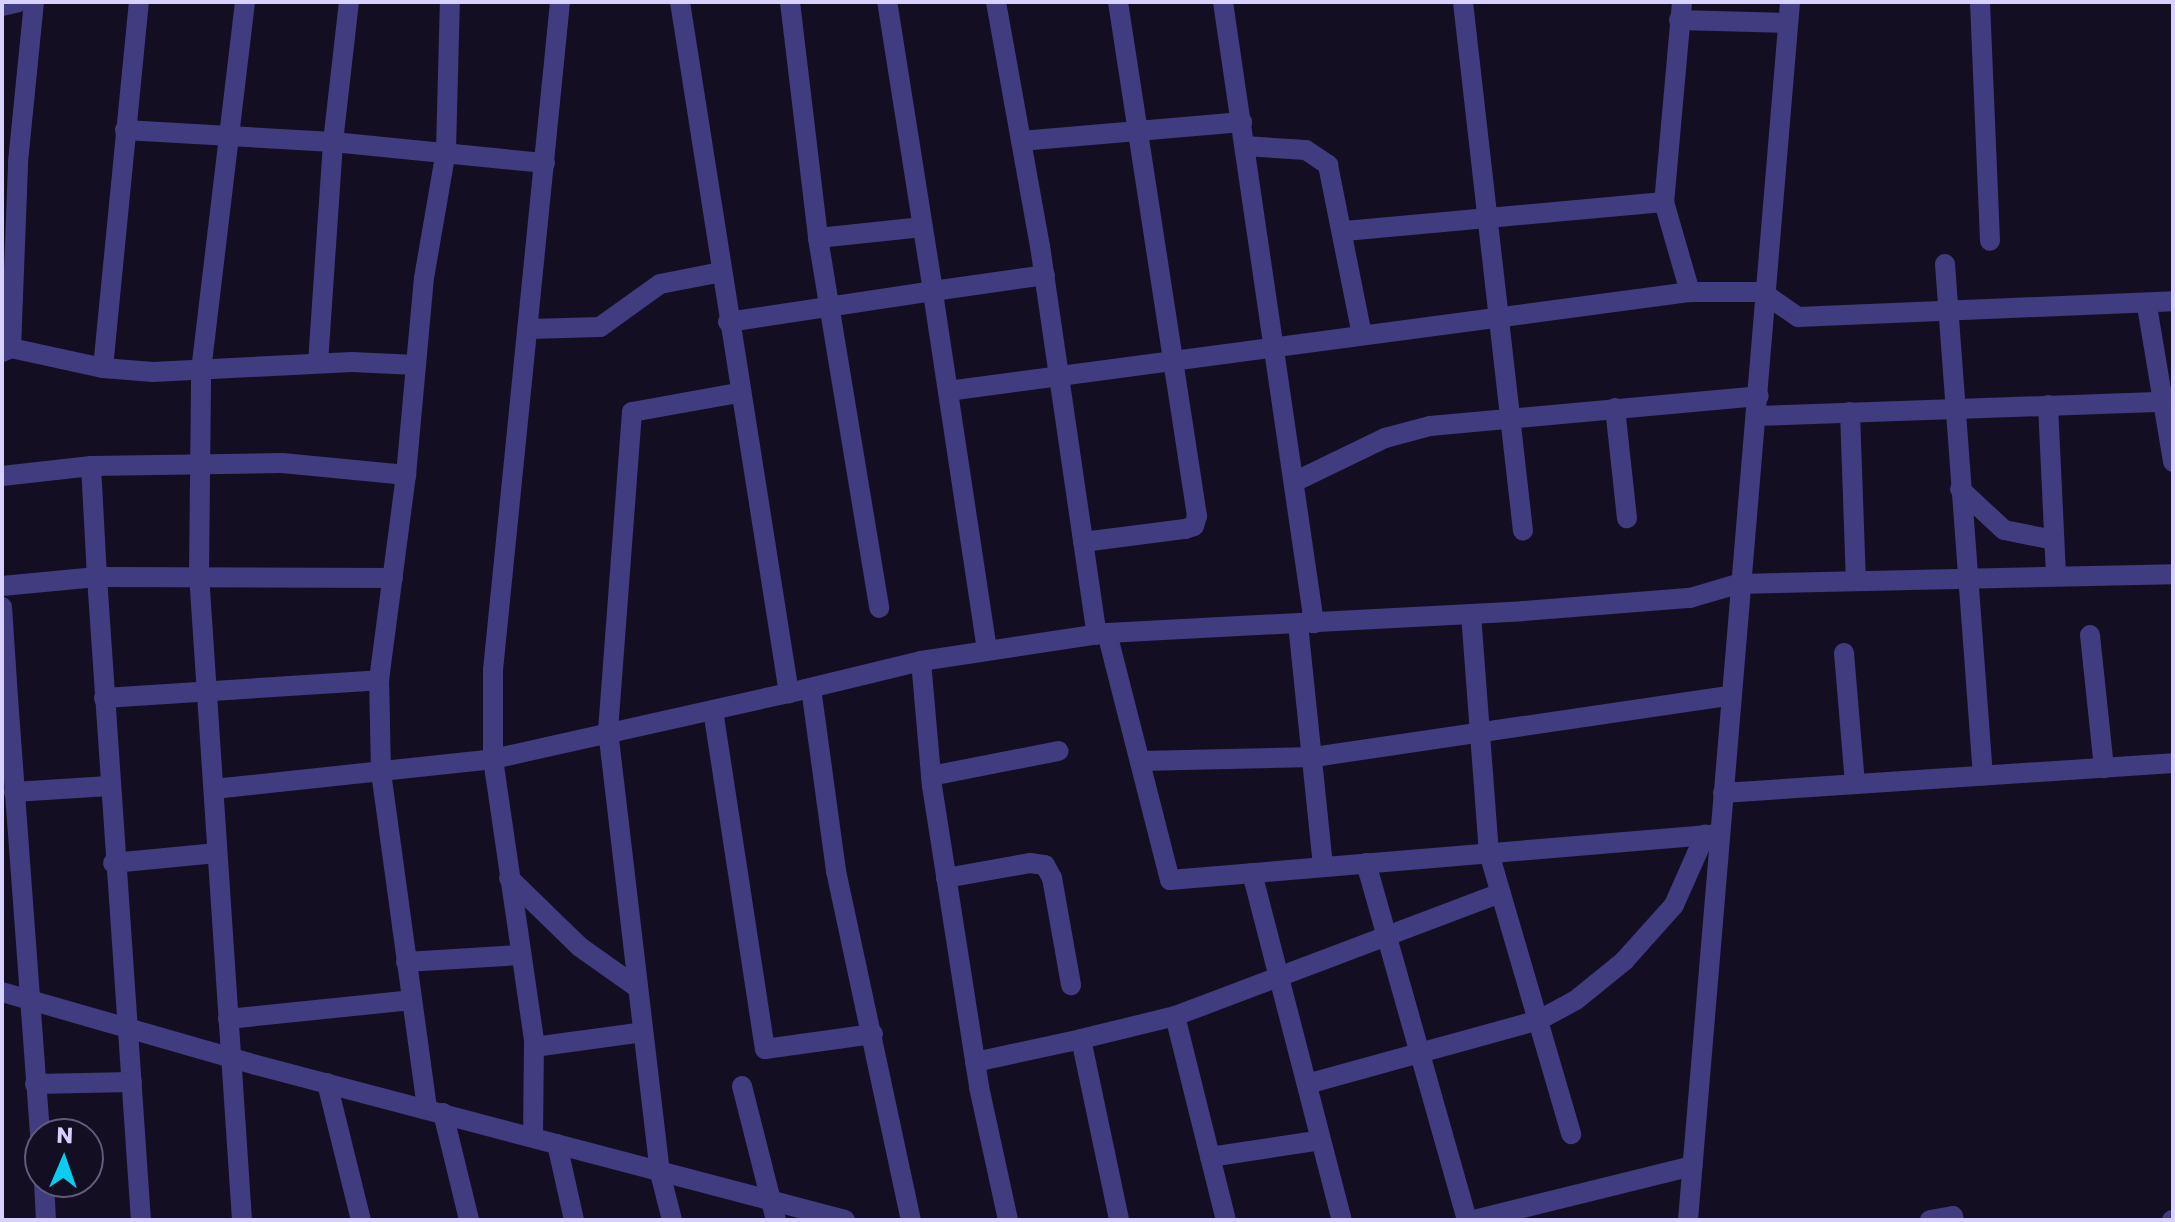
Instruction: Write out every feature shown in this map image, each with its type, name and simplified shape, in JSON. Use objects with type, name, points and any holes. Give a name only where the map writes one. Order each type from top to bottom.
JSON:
[{"type":"street","points":[[2,6],[19,2]]},
{"type":"street","points":[[34,2],[9,216],[7,350],[103,368],[201,371],[318,363],[416,365]]},
{"type":"street","points":[[103,368],[139,2]]},
{"type":"street","points":[[242,1220],[199,575],[201,371],[245,2]]},
{"type":"street","points":[[318,363],[333,142],[349,2]]},
{"type":"street","points":[[450,2],[444,155],[424,278],[406,475],[379,680],[381,772],[411,1000],[435,1110],[469,1220]]},
{"type":"street","points":[[533,1137],[534,1047],[493,759],[493,670],[560,2]]},
{"type":"street","points":[[680,2],[738,393],[789,693]]},
{"type":"street","points":[[790,2],[818,238],[879,608]]},
{"type":"street","points":[[887,2],[987,650]]},
{"type":"street","points":[[996,2],[1045,275],[1083,542],[1102,634],[1140,761],[1170,880],[1712,835]]},
{"type":"street","points":[[1083,542],[1194,526],[1196,497],[1118,2]]},
{"type":"street","points":[[1223,2],[1294,482],[1323,867]]},
{"type":"street","points":[[1463,2],[1523,531]]},
{"type":"street","points":[[1980,2],[1990,241]]},
{"type":"street","points":[[1688,1220],[1712,835],[1723,793],[1738,584],[1758,406],[1762,292],[1789,12],[1681,11],[1664,202],[1690,292]]},
{"type":"street","points":[[2,112],[23,108]]},
{"type":"street","points":[[1021,141],[1137,128],[1242,122]]},
{"type":"street","points":[[125,130],[333,142],[545,163]]},
{"type":"street","points":[[1245,146],[1306,150],[1323,157],[1345,231],[1362,335]]},
{"type":"street","points":[[1345,231],[1664,202]]},
{"type":"street","points":[[818,238],[922,227]]},
{"type":"street","points":[[1945,264],[1983,776]]},
{"type":"street","points":[[529,329],[600,327],[660,284],[721,272]]},
{"type":"street","points":[[728,322],[1045,275]]},
{"type":"street","points":[[948,391],[1690,292],[1762,292],[1798,317],[2147,306],[2173,301]]},
{"type":"street","points":[[2147,306],[2173,462]]},
{"type":"street","points":[[672,1220],[660,1173],[608,731],[632,412],[738,393]]},
{"type":"street","points":[[1294,482],[1407,430],[1510,416],[1615,408],[1758,406],[1850,412],[2163,402]]},
{"type":"street","points":[[2048,405],[2056,576]]},
{"type":"street","points":[[1615,408],[1627,518]]},
{"type":"street","points":[[1850,412],[1856,581]]},
{"type":"street","points":[[2,476],[91,466],[201,463],[282,463],[406,475]]},
{"type":"street","points":[[91,466],[113,863],[129,1029],[141,1220]]},
{"type":"street","points":[[1960,489],[2004,530],[2054,540]]},
{"type":"street","points":[[214,789],[493,759],[921,661],[1102,634],[1471,614],[1690,598],[1738,584],[2173,574]]},
{"type":"street","points":[[2,586],[97,577],[393,578]]},
{"type":"street","points":[[2,607],[5,698],[38,1118]]},
{"type":"street","points":[[1471,614],[1489,853],[1571,1134]]},
{"type":"street","points":[[2090,635],[2104,768]]},
{"type":"street","points":[[1844,653],[1855,784]]},
{"type":"street","points":[[921,661],[931,776],[946,878],[975,1062],[1008,1220]]},
{"type":"street","points":[[104,698],[379,680]]},
{"type":"street","points":[[811,688],[836,871],[911,1220]]},
{"type":"street","points":[[1140,761],[1314,757],[1729,696]]},
{"type":"street","points":[[713,710],[765,1049],[873,1034]]},
{"type":"street","points":[[931,776],[1059,751]]},
{"type":"street","points":[[1723,793],[2173,763]]},
{"type":"street","points":[[14,792],[109,786]]},
{"type":"street","points":[[1307,1084],[1539,1020],[1585,994],[1645,940],[1674,905],[1712,835]]},
{"type":"street","points":[[113,863],[217,853]]},
{"type":"street","points":[[946,878],[1030,863],[1045,865],[1071,985]]},
{"type":"street","points":[[1366,863],[1467,1220]]},
{"type":"street","points":[[1252,873],[1342,1220]]},
{"type":"street","points":[[509,878],[580,947],[638,988]]},
{"type":"street","points":[[975,1062],[1175,1016],[1280,981],[1501,893]]},
{"type":"street","points":[[406,962],[519,955]]},
{"type":"street","points":[[2,992],[231,1058],[435,1110],[660,1173],[773,1211],[845,1220]]},
{"type":"street","points":[[228,1019],[411,1000]]},
{"type":"street","points":[[1175,1016],[1226,1220]]},
{"type":"street","points":[[534,1047],[643,1032]]},
{"type":"street","points":[[1081,1039],[1119,1220]]},
{"type":"street","points":[[35,1084],[132,1082]]},
{"type":"street","points":[[327,1083],[361,1220]]},
{"type":"street","points":[[742,1086],[773,1211]]},
{"type":"street","points":[[1210,1157],[1321,1140]]},
{"type":"street","points":[[557,1144],[574,1220]]},
{"type":"street","points":[[1474,1220],[1537,1212],[1692,1166]]},
{"type":"street","points":[[45,1198],[46,1220]]},
{"type":"street","points":[[1930,1220],[1953,1216],[1954,1220]]}]
